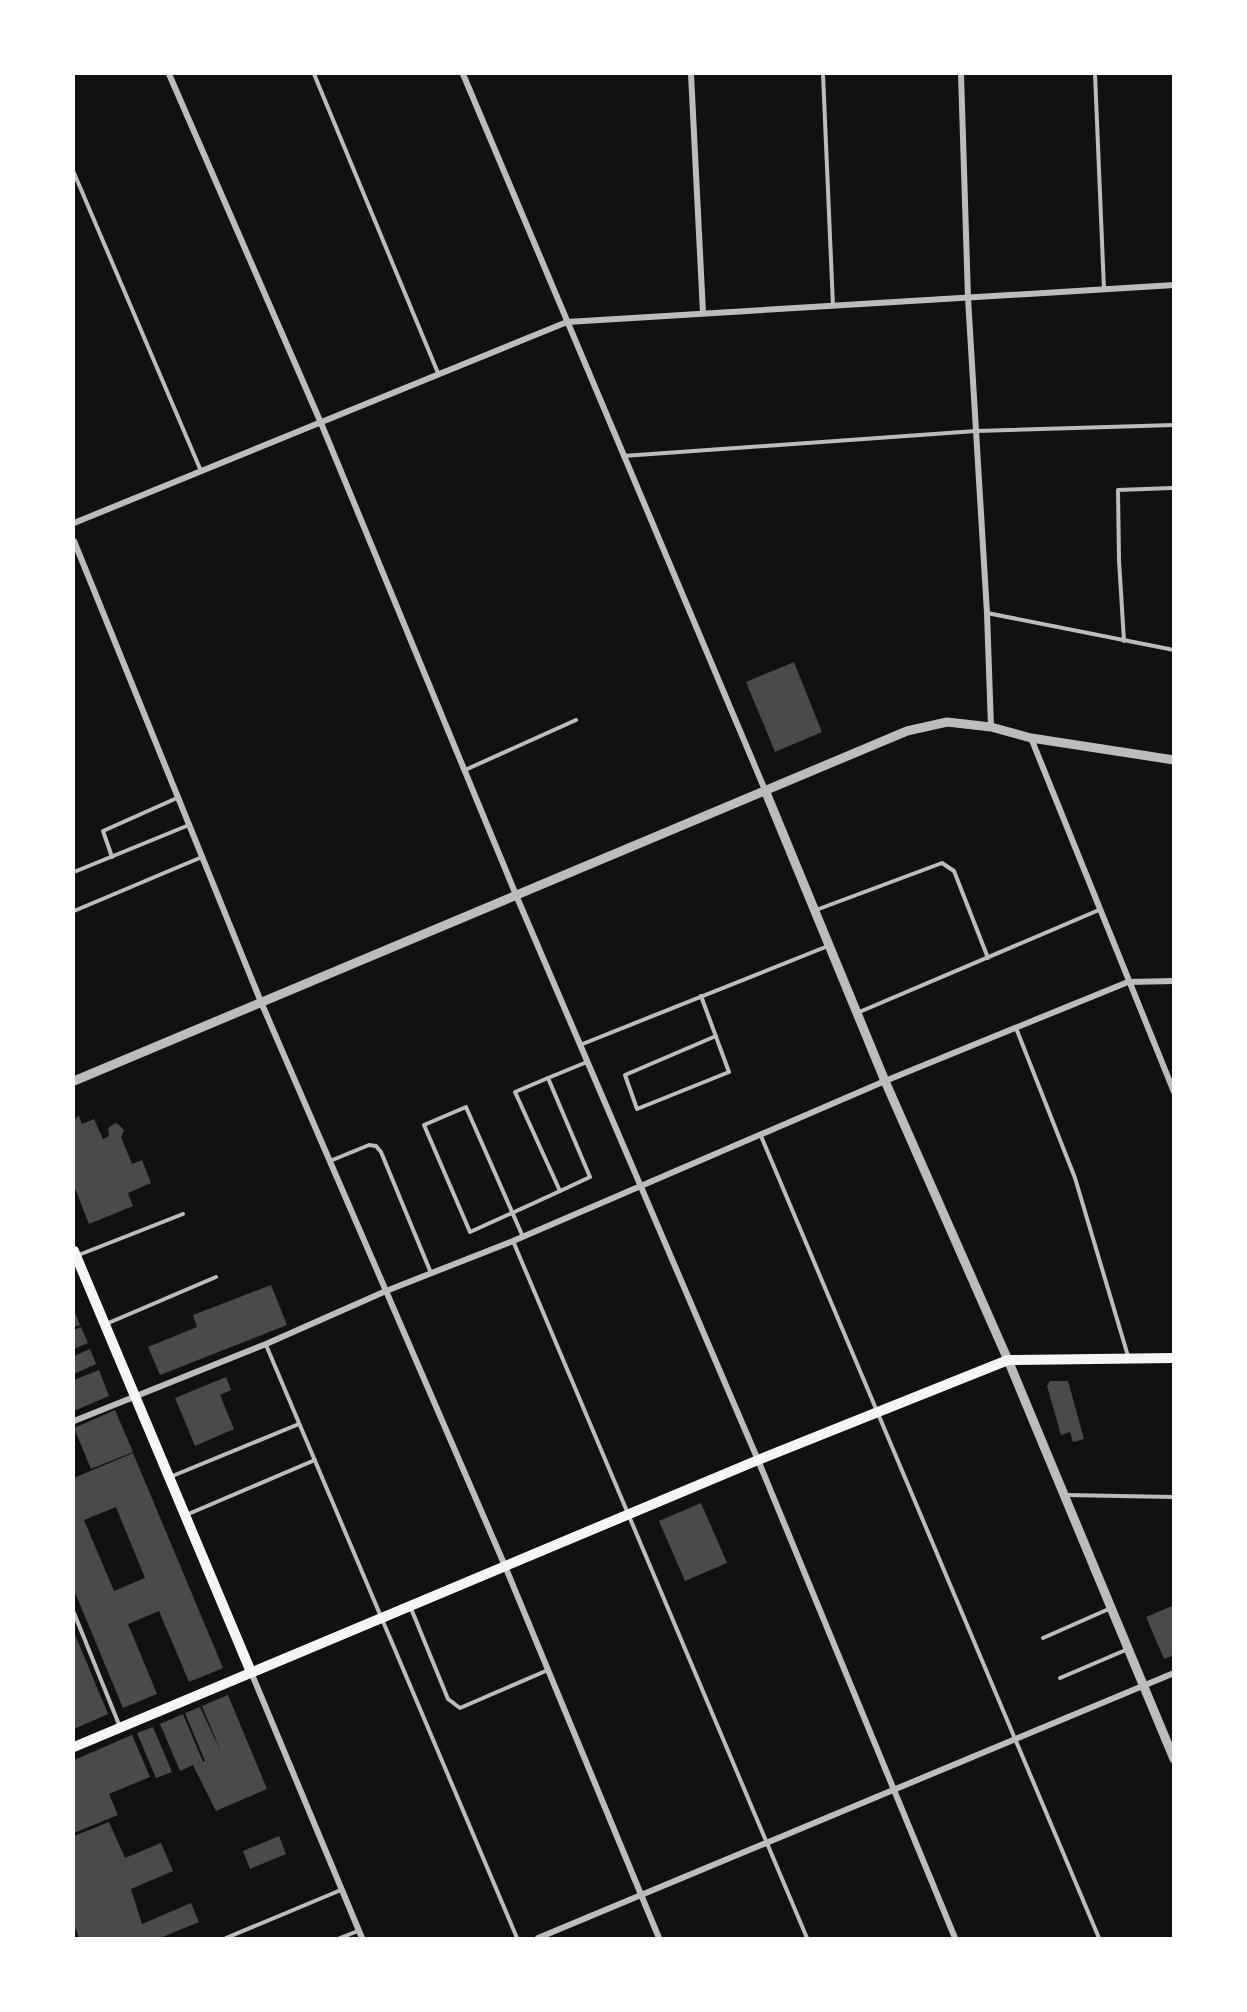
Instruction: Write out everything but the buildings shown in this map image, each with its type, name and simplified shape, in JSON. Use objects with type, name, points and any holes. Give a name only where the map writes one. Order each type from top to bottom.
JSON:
[{"type":"main road","points":[[75,1254],[170,1476],[250,1672]]},
{"type":"main road","points":[[74,1747],[758,1460],[1008,1360],[1173,1358]]},
{"type":"street","points":[[169,74],[321,423],[516,895],[758,1460],[955,1938]]},
{"type":"street","points":[[463,74],[885,1081],[1065,1495],[1173,1759]]},
{"type":"street","points":[[691,74],[703,313]]},
{"type":"street","points":[[961,74],[968,298],[987,613],[991,727]]},
{"type":"street","points":[[74,523],[567,322],[1173,285]]},
{"type":"street","points":[[74,541],[261,1002],[506,1566],[659,1938]]},
{"type":"street","points":[[74,1081],[907,730],[947,722],[991,727],[1031,738],[1173,760]]},
{"type":"street","points":[[1031,738],[1173,1092]]},
{"type":"street","points":[[74,1421],[266,1344],[386,1291],[523,1237],[885,1081],[1128,982],[1173,981]]},
{"type":"street","points":[[250,1672],[362,1938]]},
{"type":"street","points":[[538,1938],[1173,1673]]},
{"type":"lane","points":[[314,74],[438,374]]},
{"type":"lane","points":[[823,74],[833,306]]},
{"type":"lane","points":[[1095,74],[1104,290]]},
{"type":"lane","points":[[74,172],[201,471]]},
{"type":"lane","points":[[623,456],[976,431],[1173,425]]},
{"type":"lane","points":[[1125,640],[1119,560],[1118,490],[1172,488]]},
{"type":"lane","points":[[987,613],[1173,650]]},
{"type":"lane","points":[[464,770],[576,720]]},
{"type":"lane","points":[[112,857],[103,831],[177,798]]},
{"type":"lane","points":[[74,872],[189,825]]},
{"type":"lane","points":[[74,911],[202,857]]},
{"type":"lane","points":[[815,910],[942,863],[954,871],[988,958]]},
{"type":"lane","points":[[857,1013],[1099,910]]},
{"type":"lane","points":[[580,1045],[829,946]]},
{"type":"lane","points":[[702,996],[729,1072],[637,1109],[625,1075],[716,1036]]},
{"type":"lane","points":[[1016,1028],[1075,1178],[1129,1359]]},
{"type":"lane","points":[[560,1191],[515,1092],[587,1062]]},
{"type":"lane","points":[[523,1237],[513,1213],[466,1107],[424,1125],[470,1232],[513,1213],[590,1177],[548,1078]]},
{"type":"lane","points":[[761,1136],[1099,1938]]},
{"type":"lane","points":[[330,1161],[369,1146],[376,1146],[381,1152],[431,1273]]},
{"type":"lane","points":[[75,1254],[183,1214]]},
{"type":"lane","points":[[513,1241],[807,1938]]},
{"type":"lane","points":[[105,1324],[216,1277]]},
{"type":"lane","points":[[266,1344],[517,1938]]},
{"type":"lane","points":[[170,1476],[299,1424]]},
{"type":"lane","points":[[186,1515],[315,1460]]},
{"type":"lane","points":[[1065,1495],[1173,1497]]},
{"type":"lane","points":[[410,1605],[448,1699],[460,1708],[548,1670]]},
{"type":"lane","points":[[1043,1638],[1111,1608]]},
{"type":"lane","points":[[74,1613],[120,1727]]},
{"type":"lane","points":[[1060,1678],[1128,1649]]},
{"type":"lane","points":[[226,1938],[341,1890]]},
{"type":"lane","points":[[340,1938],[358,1931]]}]
